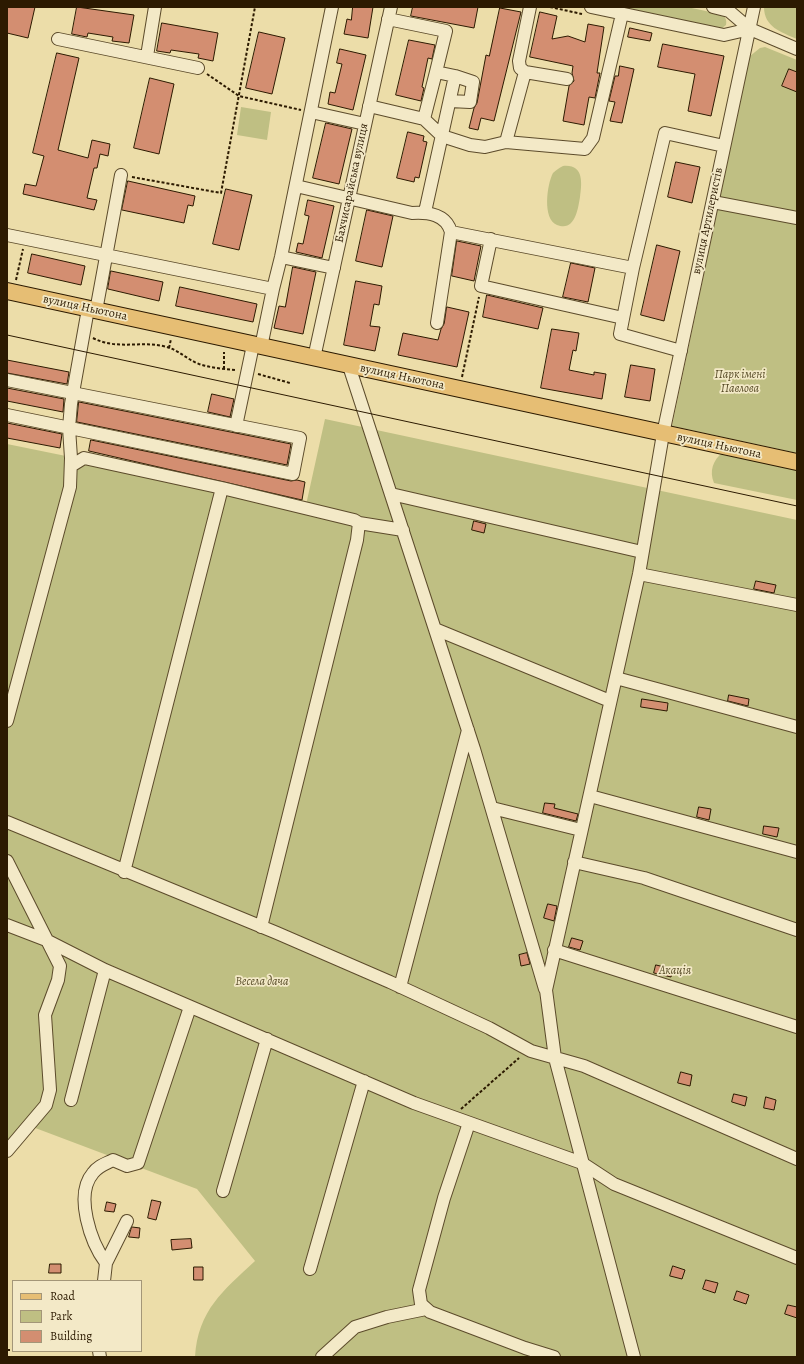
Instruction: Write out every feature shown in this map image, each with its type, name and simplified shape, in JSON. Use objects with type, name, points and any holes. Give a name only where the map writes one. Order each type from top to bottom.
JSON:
[{"type":"main road","name":"вулиця Ньютона","points":[[10,292],[797,462]]},
{"type":"street","points":[[147,56],[155,7]]},
{"type":"street","points":[[236,426],[247,371],[257,346],[281,257],[332,7]]},
{"type":"street","points":[[530,7],[519,61],[520,68],[525,72],[567,79]]},
{"type":"street","points":[[591,7],[724,35],[750,29]]},
{"type":"street","points":[[713,7],[730,10],[750,29],[797,48]]},
{"type":"street","name":"вулиця Артилеристів","points":[[546,990],[639,574],[663,434],[754,7]]},
{"type":"street","points":[[389,13],[446,31],[424,119]]},
{"type":"street","name":"Бахчисарайська вулиця","points":[[314,358],[389,13]]},
{"type":"street","points":[[369,106],[424,119],[442,136],[470,145],[485,147],[506,142],[582,150],[587,147],[593,138],[622,14]]},
{"type":"street","points":[[58,39],[147,56],[198,68]]},
{"type":"street","points":[[436,72],[473,82],[470,102],[450,101]]},
{"type":"street","points":[[506,142],[525,72]]},
{"type":"street","points":[[425,212],[455,76]]},
{"type":"street","points":[[311,112],[365,124]]},
{"type":"street","points":[[680,351],[620,334],[633,268],[665,133],[724,146]]},
{"type":"street","points":[[7,721],[70,487],[71,466],[69,428],[73,394],[83,333],[92,310],[106,255],[121,175]]},
{"type":"street","points":[[296,186],[349,200],[412,213],[425,212],[443,218],[452,232],[437,323]]},
{"type":"street","points":[[713,202],[797,218]]},
{"type":"street","points":[[452,232],[633,268]]},
{"type":"street","points":[[7,235],[272,289]]},
{"type":"street","points":[[490,239],[481,286],[623,318]]},
{"type":"street","points":[[281,257],[334,268]]},
{"type":"street","points":[[349,366],[468,730],[546,990],[555,1058],[634,1357]]},
{"type":"street","points":[[7,380],[300,438],[293,474],[7,415]]},
{"type":"street","points":[[71,466],[84,458],[222,488],[359,523],[403,530]]},
{"type":"street","points":[[124,872],[222,488]]},
{"type":"street","points":[[391,494],[642,552]]},
{"type":"street","points":[[261,927],[357,540],[359,523]]},
{"type":"street","points":[[639,574],[797,605]]},
{"type":"street","points":[[435,629],[610,701]]},
{"type":"street","points":[[616,678],[797,727]]},
{"type":"street","points":[[400,987],[468,730]]},
{"type":"street","points":[[590,796],[797,852]]},
{"type":"street","points":[[492,808],[582,830]]},
{"type":"street","points":[[7,822],[124,872],[261,927],[400,987],[489,1028],[531,1051],[584,1066],[797,1159]]},
{"type":"street","points":[[7,862],[60,966],[58,980],[45,1015],[50,1090],[46,1105],[7,1151]]},
{"type":"street","points":[[574,862],[644,878],[797,930]]},
{"type":"street","points":[[7,925],[46,940],[105,970],[414,1103],[582,1163],[614,1184],[797,1258]]},
{"type":"street","points":[[554,950],[797,1027]]},
{"type":"street","points":[[71,1100],[105,970]]},
{"type":"street","points":[[106,1263],[97,1251],[84,1210],[88,1182],[91,1174],[100,1166],[113,1160],[127,1166],[138,1163],[190,1007]]},
{"type":"street","points":[[224,1191],[267,1039]]},
{"type":"street","points":[[310,1269],[364,1081]]},
{"type":"street","points":[[469,1123],[444,1198],[419,1290],[421,1304],[426,1309],[437,1315],[525,1348],[554,1357]]},
{"type":"street","points":[[104,1280],[106,1263],[127,1221]]},
{"type":"street","points":[[322,1357],[355,1327],[426,1309]]},
{"type":"path","points":[[121,175],[221,193],[255,7]]},
{"type":"path","points":[[198,68],[239,96],[311,112]]},
{"type":"path","points":[[10,292],[25,238]]},
{"type":"path","points":[[459,390],[481,286]]},
{"type":"path","points":[[83,333],[103,344],[121,346],[162,346],[177,350],[199,364],[224,369],[247,371],[290,383]]},
{"type":"path","points":[[224,339],[224,369]]},
{"type":"path","points":[[447,1115],[462,1108],[517,1060],[531,1051]]},
{"type":"green space","points":[[617,7],[687,7],[720,14],[725,18],[726,25],[721,29]]},
{"type":"green space","points":[[764,7],[797,7],[797,39],[774,28],[767,19]]},
{"type":"green space","name":"Парк імені Павлова","points":[[765,47],[797,60],[797,453],[672,426],[750,56],[760,48]]},
{"type":"green space","points":[[241,107],[271,112],[267,140],[237,135]]},
{"type":"green space","points":[[563,166],[570,166],[578,171],[581,186],[577,213],[572,222],[563,226],[557,225],[552,221],[549,216],[547,201],[549,185],[553,173]]},
{"type":"green space","points":[[325,419],[797,520],[797,1357],[195,1357],[201,1326],[207,1314],[223,1292],[255,1261],[197,1189],[30,1126],[7,1151],[7,444],[306,505]]},
{"type":"green space","points":[[723,452],[797,468],[797,500],[714,483],[712,470],[714,462]]},
{"type":"building","points":[[7,7],[35,7],[28,38],[7,33]]},
{"type":"building","points":[[77,7],[134,15],[129,43],[112,41],[113,37],[88,33],[87,37],[72,34]]},
{"type":"building","points":[[353,7],[373,7],[368,38],[344,34],[347,19],[351,20]]},
{"type":"building","points":[[413,7],[478,7],[474,28],[411,16]]},
{"type":"building","points":[[500,8],[521,12],[494,121],[481,118],[478,130],[469,128],[474,108],[477,103],[486,55],[489,56]]},
{"type":"building","points":[[540,12],[557,16],[552,39],[568,36],[585,42],[588,24],[604,27],[597,73],[600,73],[595,98],[589,97],[584,125],[563,121],[569,86],[574,81],[572,73],[573,66],[530,57]]},
{"type":"building","points":[[162,23],[218,33],[213,61],[198,58],[199,54],[171,50],[170,53],[157,51]]},
{"type":"building","points":[[630,28],[652,33],[650,41],[628,37]]},
{"type":"building","points":[[259,32],[285,38],[272,94],[246,88]]},
{"type":"building","points":[[409,40],[435,45],[432,59],[428,58],[422,87],[424,88],[421,101],[396,95]]},
{"type":"building","points":[[663,44],[724,56],[711,116],[688,111],[695,74],[658,67]]},
{"type":"building","points":[[340,49],[366,55],[353,110],[328,104],[330,92],[335,93],[342,64],[337,63]]},
{"type":"building","points":[[57,53],[79,58],[58,150],[88,158],[92,140],[110,144],[108,156],[100,154],[97,168],[94,168],[87,198],[97,200],[94,210],[23,194],[25,184],[36,186],[44,156],[33,153]]},
{"type":"building","points":[[620,66],[634,69],[622,123],[610,121],[615,102],[609,101],[615,76],[618,76]]},
{"type":"building","points":[[789,69],[797,72],[797,92],[782,86]]},
{"type":"building","points":[[150,78],[174,84],[159,154],[134,148]]},
{"type":"building","points":[[326,123],[352,129],[339,184],[313,178]]},
{"type":"building","points":[[408,132],[424,136],[423,141],[427,142],[419,178],[415,177],[414,182],[397,178]]},
{"type":"building","points":[[676,162],[700,167],[692,203],[668,197]]},
{"type":"building","points":[[128,181],[195,196],[193,206],[188,205],[184,223],[122,210]]},
{"type":"building","points":[[226,189],[252,195],[239,250],[213,244]]},
{"type":"building","points":[[308,200],[334,206],[322,258],[296,252],[298,243],[303,244],[309,216],[305,215]]},
{"type":"building","points":[[367,210],[393,216],[382,267],[356,261]]},
{"type":"building","points":[[457,241],[481,246],[474,281],[452,276]]},
{"type":"building","points":[[657,245],[680,251],[664,321],[641,315]]},
{"type":"building","points":[[32,254],[85,266],[81,285],[28,273]]},
{"type":"building","points":[[571,263],[595,268],[588,302],[563,297]]},
{"type":"building","points":[[293,267],[316,272],[303,334],[274,328],[279,306],[285,307]]},
{"type":"building","points":[[111,271],[163,282],[159,301],[108,289]]},
{"type":"building","points":[[356,281],[382,286],[379,305],[374,304],[370,326],[380,327],[375,351],[344,345]]},
{"type":"building","points":[[180,287],[257,304],[253,322],[176,306]]},
{"type":"building","points":[[487,295],[543,308],[538,329],[483,317]]},
{"type":"building","points":[[447,307],[469,312],[457,367],[398,355],[403,333],[438,340],[444,324]]},
{"type":"building","points":[[552,329],[579,333],[576,351],[573,350],[569,370],[594,375],[594,372],[606,374],[602,399],[541,388]]},
{"type":"building","points":[[7,360],[69,372],[67,384],[7,373]]},
{"type":"building","points":[[631,365],[655,369],[650,401],[625,397]]},
{"type":"building","points":[[7,388],[64,399],[63,412],[7,401]]},
{"type":"building","points":[[212,394],[234,399],[230,417],[208,412]]},
{"type":"building","points":[[79,402],[291,444],[287,465],[77,422]]},
{"type":"building","points":[[7,423],[62,434],[60,448],[7,438]]},
{"type":"building","points":[[91,440],[291,481],[297,480],[305,482],[302,500],[89,451]]},
{"type":"building","points":[[474,521],[486,524],[484,533],[472,530]]},
{"type":"building","points":[[756,581],[776,585],[774,593],[754,589]]},
{"type":"building","points":[[729,695],[749,699],[748,706],[728,701]]},
{"type":"building","points":[[642,699],[668,703],[667,711],[641,707]]},
{"type":"building","points":[[545,803],[555,804],[554,808],[578,814],[576,821],[543,813]]},
{"type":"building","points":[[699,807],[711,809],[709,820],[697,817]]},
{"type":"building","points":[[764,826],[779,828],[777,837],[763,834]]},
{"type":"building","points":[[548,904],[557,906],[554,921],[544,918]]},
{"type":"building","points":[[572,938],[583,941],[580,950],[569,947]]},
{"type":"building","points":[[527,953],[530,964],[521,966],[519,955]]},
{"type":"building","points":[[656,965],[673,969],[671,977],[654,973]]},
{"type":"building","points":[[681,1072],[692,1075],[690,1086],[678,1083]]},
{"type":"building","points":[[734,1094],[747,1097],[745,1106],[732,1102]]},
{"type":"building","points":[[766,1097],[776,1100],[774,1110],[764,1108]]},
{"type":"building","points":[[152,1200],[161,1202],[156,1220],[148,1218]]},
{"type":"building","points":[[107,1202],[116,1204],[114,1212],[105,1211]]},
{"type":"building","points":[[132,1227],[140,1228],[139,1238],[129,1237]]},
{"type":"building","points":[[191,1239],[192,1248],[172,1250],[171,1240]]},
{"type":"building","points":[[50,1264],[61,1264],[61,1273],[49,1273]]},
{"type":"building","points":[[673,1266],[685,1270],[682,1279],[670,1276]]},
{"type":"building","points":[[194,1267],[203,1267],[203,1280],[194,1280]]},
{"type":"building","points":[[706,1280],[718,1283],[715,1293],[703,1289]]},
{"type":"building","points":[[737,1291],[749,1295],[746,1304],[734,1300]]},
{"type":"building","points":[[788,1305],[797,1307],[797,1318],[785,1314]]},
{"type":"tram line","points":[[7,335],[797,506]]},
{"type":"park label","name":"Акація","points":[[675,971]]},
{"type":"park label","name":"Весела дача","points":[[262,982]]}]
